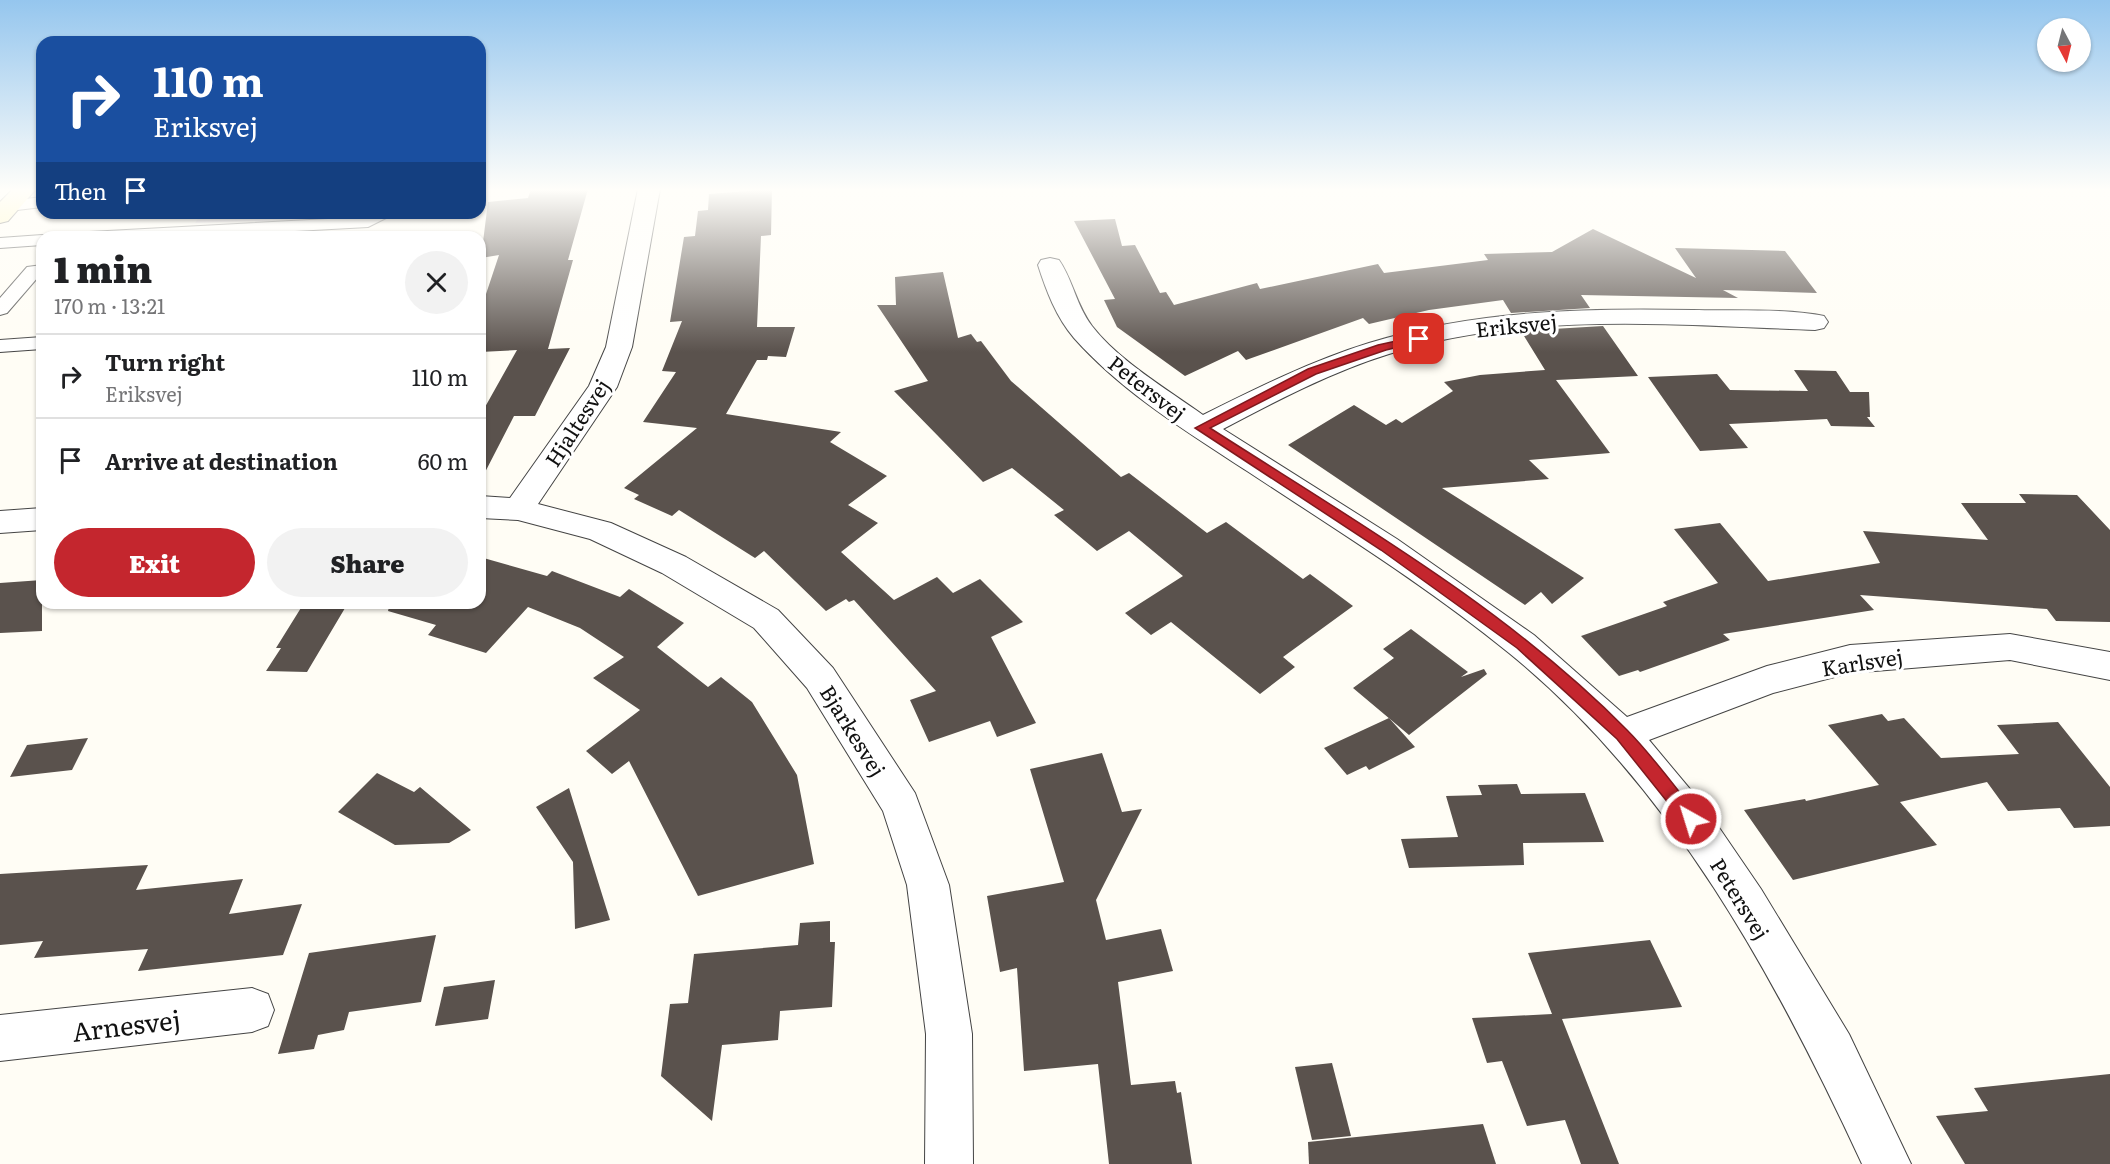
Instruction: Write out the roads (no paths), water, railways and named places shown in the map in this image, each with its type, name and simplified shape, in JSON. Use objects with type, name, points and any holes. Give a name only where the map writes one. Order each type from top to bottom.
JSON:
[{"type":"street","name":"Hjaltesvej","points":[[518,509],[603,387],[615,357],[638,243]]},
{"type":"street","name":"Petersvej","points":[[1050,265],[1062,298],[1082,331],[1123,370],[1201,428],[1386,547],[1522,644],[1622,735],[1691,819],[1746,903],[1833,1050],[1887,1164]]},
{"type":"street","name":"Eriksvej","points":[[1201,428],[1312,372],[1382,347],[1456,330],[1534,320],[1614,316],[1815,322]]},
{"type":"street","name":"Bjarkesvej","points":[[486,507],[518,509],[600,531],[674,565],[766,619],[820,678],[901,805],[928,885],[949,1034],[949,1164]]},
{"type":"street","points":[[0,522],[36,519]]},
{"type":"street","name":"Karlsvej","points":[[1622,735],[1767,680],[1850,659],[1918,652],[2010,647],[2110,666]]},
{"type":"street","name":"Arnesvej","points":[[0,1038],[252,1010]]},
{"type":"lane","points":[[0,309],[33,271],[36,271]]},
{"type":"lane","points":[[0,346],[36,343]]}]
